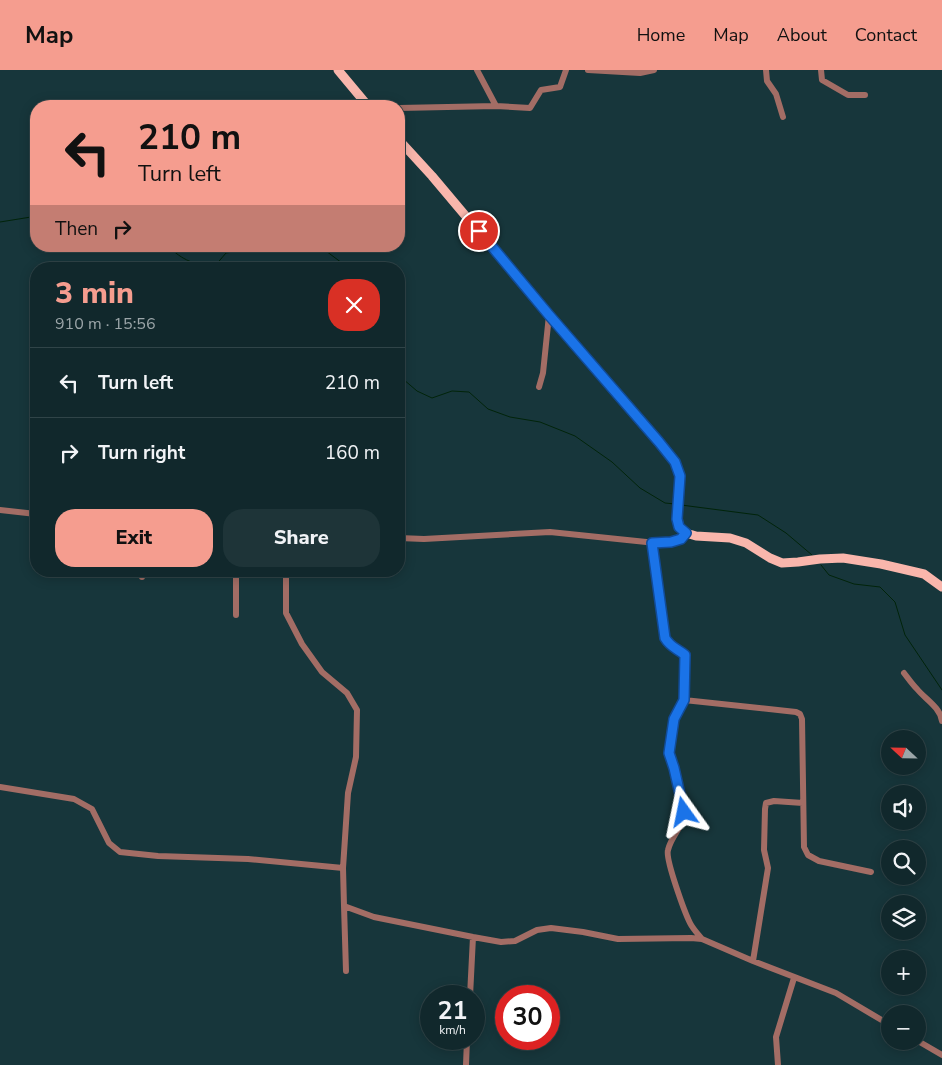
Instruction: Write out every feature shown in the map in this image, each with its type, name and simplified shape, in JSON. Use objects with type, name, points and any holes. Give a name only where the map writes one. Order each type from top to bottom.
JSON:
[{"type":"main road","points":[[338,70],[363,100]]},
{"type":"main road","points":[[405,147],[675,462],[680,476],[677,514],[679,527],[686,533],[696,536],[730,538],[746,543],[782,563],[843,558],[881,564],[924,574],[942,587]]},
{"type":"street","points":[[477,70],[496,106]]},
{"type":"street","points":[[405,108],[496,106],[530,108],[541,90],[560,87],[566,70]]},
{"type":"street","points":[[588,70],[640,73],[654,70]]},
{"type":"street","points":[[766,70],[767,81],[776,94],[783,117]]},
{"type":"street","points":[[821,70],[822,80],[848,95],[865,95]]},
{"type":"street","points":[[539,387],[543,373],[549,315]]},
{"type":"street","points":[[0,510],[30,513]]},
{"type":"street","points":[[405,538],[424,539],[550,532],[652,543],[671,542],[681,539],[686,533]]},
{"type":"street","points":[[652,543],[665,638],[669,645],[685,655],[684,700],[674,719],[669,753],[685,816],[672,838],[667,852],[686,914],[691,925],[702,939]]},
{"type":"street","points":[[236,577],[236,615]]},
{"type":"street","points":[[286,577],[286,613],[302,644],[322,672],[347,693],[357,710],[356,757],[348,793],[343,868],[346,971]]},
{"type":"street","points":[[904,672],[917,689],[937,709],[942,721]]},
{"type":"street","points":[[684,700],[796,712],[800,714],[802,719],[804,847],[808,855],[819,861],[871,872]]},
{"type":"street","points":[[0,787],[74,798],[92,809],[109,842],[120,852],[158,856],[248,859],[343,868]]},
{"type":"street","points":[[753,961],[768,868],[764,850],[766,803],[774,801],[803,803]]},
{"type":"street","points":[[344,906],[374,917],[501,942],[515,941],[537,930],[551,928],[618,939],[702,939],[794,978],[836,993],[881,1020]]},
{"type":"street","points":[[471,985],[473,937]]},
{"type":"street","points":[[778,1065],[776,1037],[794,978]]},
{"type":"street","points":[[926,1046],[942,1055]]},
{"type":"street","points":[[466,1065],[467,1050]]},
{"type":"waterway","points":[[0,222],[30,217]]},
{"type":"waterway","points":[[175,252],[192,262]]},
{"type":"waterway","points":[[218,262],[226,253],[233,252]]},
{"type":"waterway","points":[[327,252],[341,262]]},
{"type":"waterway","points":[[405,381],[417,391],[432,398],[452,391],[469,392],[488,409],[510,417],[540,422],[575,436],[612,462],[640,488],[665,503],[675,504]]},
{"type":"waterway","points":[[681,505],[758,515],[786,533],[812,555]]},
{"type":"waterway","points":[[821,565],[829,575],[854,584],[880,587],[895,602],[905,635],[942,690]]},
{"type":"route","points":[[479,231],[659,442],[675,462],[680,476],[677,519],[679,527],[686,533],[681,539],[671,542],[652,543],[665,638],[669,645],[685,655],[684,700],[674,719],[669,753],[684,812]]}]
